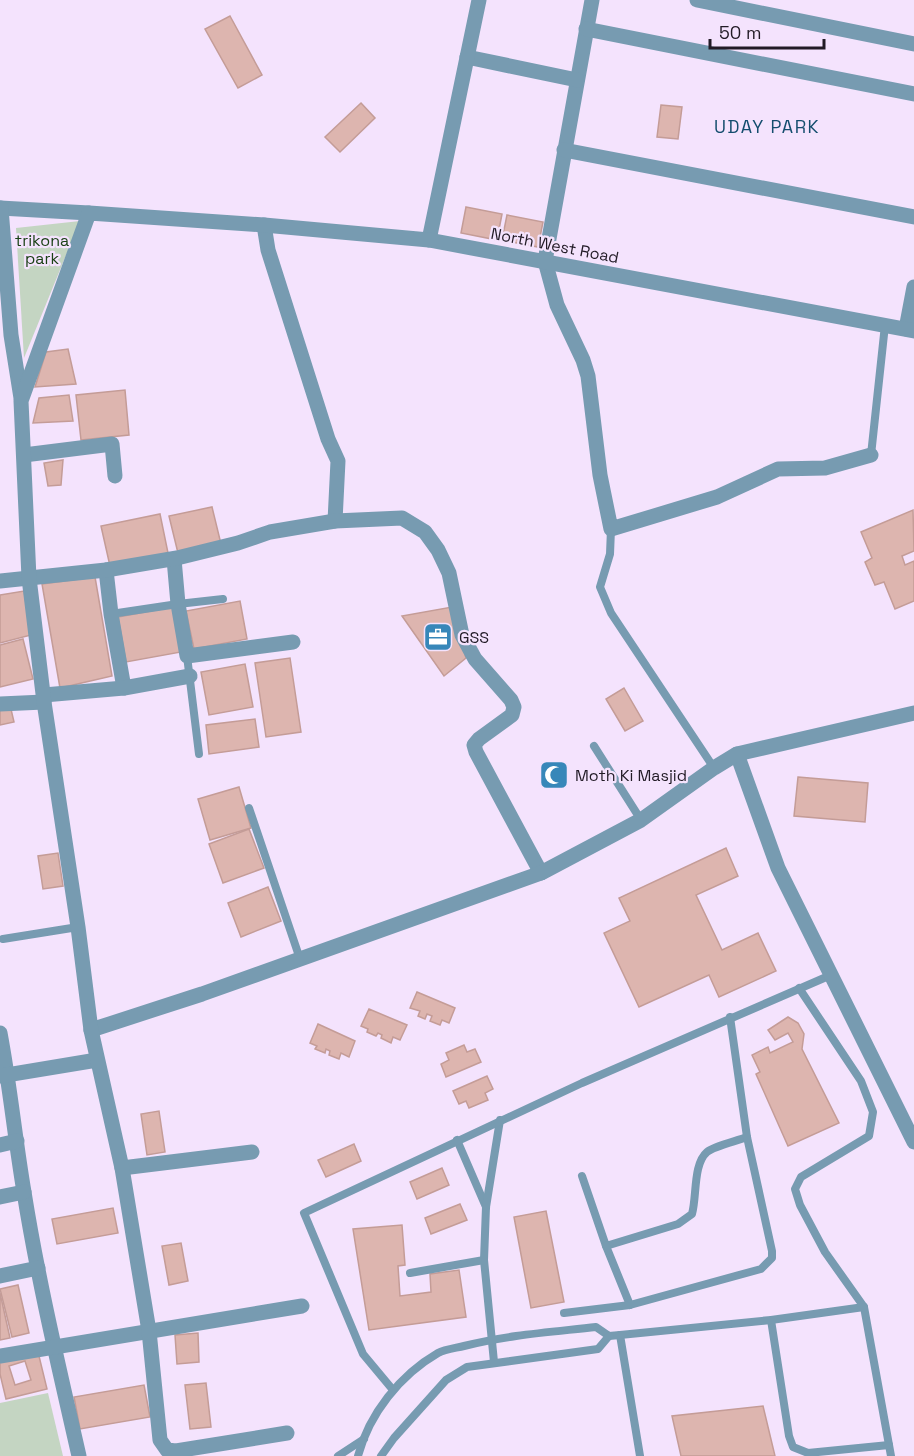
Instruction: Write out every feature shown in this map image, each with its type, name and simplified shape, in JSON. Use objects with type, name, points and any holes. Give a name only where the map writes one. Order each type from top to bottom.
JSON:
[{"type":"street","points":[[429,240],[479,0]]},
{"type":"street","points":[[592,0],[545,261],[557,305],[583,360],[588,376],[600,475],[611,529],[717,498],[778,469],[825,468],[872,455]]},
{"type":"street","points":[[697,0],[914,44]]},
{"type":"street","points":[[586,29],[914,94]]},
{"type":"street","points":[[467,57],[577,80]]},
{"type":"street","points":[[564,150],[914,217]]},
{"type":"street","points":[[0,208],[11,335],[21,401],[29,578],[44,698],[78,927],[91,1030],[92,1061],[122,1168],[149,1331],[160,1440],[167,1450],[176,1451],[287,1433]]},
{"type":"street","name":"North West Road","points":[[0,208],[264,225],[429,240],[910,330]]},
{"type":"street","points":[[21,401],[89,213]]},
{"type":"street","points":[[264,225],[268,250],[328,439],[338,461],[335,520]]},
{"type":"street","points":[[910,330],[914,287]]},
{"type":"street","points":[[24,455],[112,444],[115,476]]},
{"type":"street","points":[[0,581],[106,570],[174,558],[237,543],[270,532],[335,520],[402,518],[425,532],[445,560],[462,635],[475,659],[511,700],[514,707],[512,715],[474,745],[541,873]]},
{"type":"street","points":[[174,558],[178,604],[187,656],[293,642]]},
{"type":"street","points":[[106,570],[124,688]]},
{"type":"street","points":[[0,704],[124,688],[190,676]]},
{"type":"street","points":[[91,1030],[300,959],[541,873],[641,820],[737,754],[914,713]]},
{"type":"street","points":[[737,754],[778,868],[914,1142]]},
{"type":"street","points":[[0,1033],[4,1075],[38,1268],[78,1456]]},
{"type":"street","points":[[4,1075],[92,1061]]},
{"type":"street","points":[[0,1145],[17,1141]]},
{"type":"street","points":[[122,1168],[252,1152]]},
{"type":"street","points":[[0,1197],[24,1192]]},
{"type":"street","points":[[0,1276],[38,1268]]},
{"type":"street","points":[[0,1356],[302,1306]]},
{"type":"lane","points":[[872,455],[885,326]]},
{"type":"lane","points":[[611,529],[610,554],[600,586],[603,595],[611,613],[714,768]]},
{"type":"lane","points":[[111,614],[223,599]]},
{"type":"lane","points":[[187,656],[200,754]]},
{"type":"lane","points":[[594,746],[641,820]]},
{"type":"lane","points":[[249,808],[300,959]]},
{"type":"lane","points":[[3,939],[78,927]]},
{"type":"lane","points":[[393,1390],[363,1354],[304,1213],[500,1120],[730,1017],[831,975]]},
{"type":"lane","points":[[799,988],[861,1081],[873,1112],[869,1136],[801,1177],[795,1189],[800,1205],[825,1252],[864,1307],[891,1456]]},
{"type":"lane","points":[[564,1313],[630,1305],[761,1269],[772,1258],[747,1137],[730,1017]]},
{"type":"lane","points":[[494,1362],[484,1260],[486,1207],[500,1120]]},
{"type":"lane","points":[[606,1246],[678,1224],[692,1214],[696,1199],[698,1167],[708,1151],[747,1137]]},
{"type":"lane","points":[[457,1140],[486,1207]]},
{"type":"lane","points":[[582,1176],[606,1246],[630,1305]]},
{"type":"lane","points":[[410,1273],[484,1260]]},
{"type":"lane","points":[[358,1456],[372,1420],[393,1390],[439,1352],[492,1339],[596,1327],[609,1336],[771,1320],[864,1307]]},
{"type":"lane","points":[[771,1320],[789,1436],[793,1447],[808,1453],[889,1445]]},
{"type":"lane","points":[[620,1335],[640,1456]]},
{"type":"lane","points":[[381,1456],[401,1429],[446,1380],[467,1367],[598,1349],[609,1336]]},
{"type":"lane","points":[[338,1456],[364,1439]]},
{"type":"green space","name":"trikona park","points":[[80,221],[24,358],[16,228]]},
{"type":"green space","points":[[48,1393],[63,1456],[0,1456],[0,1403]]},
{"type":"building","points":[[230,16],[262,75],[238,88],[205,29]]},
{"type":"building","points":[[361,103],[375,118],[340,152],[325,137]]},
{"type":"building","points":[[661,105],[682,107],[678,139],[657,137]]},
{"type":"building","points":[[466,207],[502,214],[497,240],[461,233]]},
{"type":"building","points":[[507,215],[543,222],[538,247],[502,240]]},
{"type":"building","points":[[68,349],[76,384],[35,387],[46,352]]},
{"type":"building","points":[[125,390],[129,435],[81,440],[76,395]]},
{"type":"building","points":[[69,395],[73,421],[33,423],[39,398]]},
{"type":"building","points":[[63,460],[61,485],[48,486],[44,463]]},
{"type":"building","points":[[212,507],[221,544],[178,553],[169,516]]},
{"type":"building","points":[[913,510],[914,551],[902,556],[905,565],[914,561],[914,601],[895,609],[884,582],[875,585],[865,562],[872,558],[861,532]]},
{"type":"building","points":[[160,514],[168,553],[110,566],[101,526]]},
{"type":"building","points":[[95,577],[112,676],[60,688],[42,584]]},
{"type":"building","points":[[24,591],[31,635],[0,643],[0,595]]},
{"type":"building","points":[[240,601],[247,639],[194,649],[186,611]]},
{"type":"building","points":[[173,607],[181,652],[126,662],[118,617]]},
{"type":"building","name":"GSS","points":[[452,607],[466,658],[444,676],[402,616]]},
{"type":"building","points":[[23,639],[33,679],[0,687],[0,645]]},
{"type":"building","points":[[290,658],[301,732],[266,737],[255,663]]},
{"type":"building","points":[[245,664],[253,707],[209,715],[201,672]]},
{"type":"building","points":[[624,688],[643,721],[625,731],[606,699]]},
{"type":"building","points":[[10,705],[14,722],[0,725],[0,708]]},
{"type":"building","points":[[255,719],[259,747],[209,754],[206,725]]},
{"type":"building","points":[[798,777],[868,783],[865,822],[794,816]]},
{"type":"building","points":[[239,787],[251,828],[210,840],[198,799]]},
{"type":"building","points":[[249,829],[264,868],[223,883],[209,844]]},
{"type":"building","points":[[726,848],[738,876],[696,895],[722,950],[758,933],[776,971],[719,997],[709,975],[639,1007],[604,933],[630,921],[619,898]]},
{"type":"building","points":[[58,853],[63,886],[43,889],[38,856]]},
{"type":"building","points":[[268,887],[281,921],[241,937],[228,903]]},
{"type":"building","points":[[417,992],[455,1008],[449,1023],[442,1020],[440,1025],[430,1021],[432,1016],[427,1014],[425,1019],[418,1016],[420,1011],[410,1008]]},
{"type":"building","points":[[369,1009],[407,1025],[400,1040],[393,1037],[391,1043],[381,1038],[382,1035],[378,1033],[376,1036],[361,1026]]},
{"type":"building","points":[[788,1017],[798,1023],[804,1034],[802,1049],[839,1123],[788,1146],[756,1074],[760,1072],[752,1055],[768,1047],[770,1053],[793,1042],[788,1033],[775,1040],[768,1030]]},
{"type":"building","points":[[318,1024],[355,1041],[349,1057],[341,1053],[339,1059],[329,1055],[330,1051],[326,1049],[325,1053],[315,1049],[317,1046],[310,1043]]},
{"type":"building","points":[[464,1045],[467,1052],[475,1049],[481,1062],[446,1077],[441,1064],[449,1060],[446,1053]]},
{"type":"building","points":[[487,1076],[493,1089],[485,1093],[488,1100],[469,1108],[466,1101],[459,1104],[453,1091]]},
{"type":"building","points":[[159,1111],[165,1152],[147,1155],[141,1114]]},
{"type":"building","points":[[354,1144],[361,1161],[326,1177],[318,1160]]},
{"type":"building","points":[[442,1168],[449,1185],[417,1199],[410,1182]]},
{"type":"building","points":[[460,1204],[467,1220],[431,1234],[425,1218]]},
{"type":"building","points":[[113,1208],[118,1233],[57,1244],[52,1219]]},
{"type":"building","points":[[546,1211],[564,1302],[531,1308],[514,1217]]},
{"type":"building","points":[[402,1225],[405,1265],[398,1266],[400,1296],[431,1292],[430,1274],[459,1270],[466,1317],[369,1330],[353,1229]]},
{"type":"building","points":[[181,1243],[188,1281],[169,1285],[162,1246]]},
{"type":"building","points":[[18,1285],[29,1333],[12,1337],[0,1289]]},
{"type":"building","points":[[0,1293],[10,1338],[0,1340]]},
{"type":"building","points":[[198,1333],[199,1362],[177,1364],[175,1335]]},
{"type":"building","points":[[38,1352],[47,1389],[6,1399],[0,1374],[0,1362]],"holes":[[[25,1361],[31,1380],[15,1385],[9,1366]]]},
{"type":"building","points":[[206,1383],[211,1427],[190,1429],[185,1385]]},
{"type":"building","points":[[144,1385],[150,1417],[80,1429],[74,1397]]},
{"type":"building","points":[[763,1406],[775,1456],[681,1456],[672,1416]]},
{"type":"place","name":"GSS","points":[[438,637]]},
{"type":"place","name":"Moth Ki Masjid","points":[[554,775]]},
{"type":"district","name":"UDAY PARK","points":[[767,127]]}]
